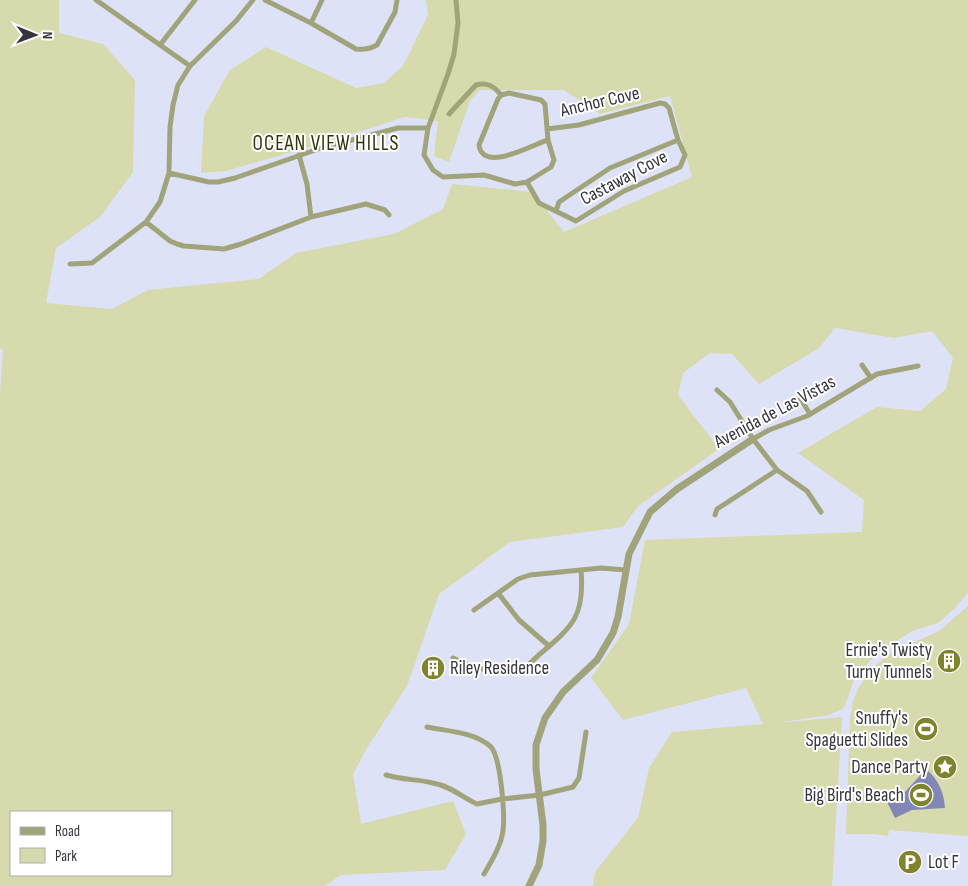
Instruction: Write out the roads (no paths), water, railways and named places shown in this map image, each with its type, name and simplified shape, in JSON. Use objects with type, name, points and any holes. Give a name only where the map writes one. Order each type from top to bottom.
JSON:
[{"type":"street","points":[[96,0],[190,66]]},
{"type":"street","points":[[160,45],[195,0]]},
{"type":"street","points":[[70,264],[92,263],[146,222],[160,202],[170,173],[169,134],[178,85],[190,66],[236,21],[253,0]]},
{"type":"street","points":[[265,0],[311,23],[356,49],[368,49],[377,44],[395,12],[397,0]]},
{"type":"street","points":[[311,23],[322,0]]},
{"type":"street","points":[[456,0],[458,23],[454,54],[428,128],[424,155],[433,170],[443,177],[484,175],[515,184],[527,182],[551,167],[554,160],[548,140],[546,109],[541,100],[509,92],[501,95],[479,145],[481,152],[486,156],[501,158],[548,140]]},
{"type":"street","points":[[449,114],[476,85],[490,85],[501,95]]},
{"type":"street","name":"Anchor Cove","points":[[547,129],[579,125],[660,103]]},
{"type":"street","name":"Castaway Cove","points":[[527,182],[539,202],[576,221],[624,191],[680,168],[686,155],[678,140],[668,108],[665,104],[660,103]]},
{"type":"street","points":[[170,173],[209,182],[218,182],[299,155],[398,128],[428,128]]},
{"type":"street","points":[[556,211],[558,202],[610,168],[678,140]]},
{"type":"street","points":[[299,155],[307,184],[311,217]]},
{"type":"street","points":[[146,222],[177,244],[224,249],[311,217],[366,204],[384,210],[389,215]]},
{"type":"street","points":[[862,365],[871,378]]},
{"type":"street","name":"Avenida de Las Vistas","points":[[529,886],[539,865],[544,841],[536,769],[536,746],[545,718],[563,692],[597,660],[613,633],[618,617],[630,554],[650,512],[677,489],[768,430],[810,414],[883,372],[918,366]]},
{"type":"street","points":[[717,390],[730,402],[753,439],[777,470],[807,491],[821,512]]},
{"type":"street","points":[[800,398],[810,414]]},
{"type":"street","points":[[715,515],[717,509],[777,470]]},
{"type":"street","points":[[474,610],[518,579],[530,575],[602,568],[626,570]]},
{"type":"street","points":[[453,658],[462,663],[507,673],[523,670],[569,626],[579,610],[583,592],[581,570]]},
{"type":"street","points":[[498,593],[519,620],[549,646]]},
{"type":"street","points":[[427,727],[471,736],[490,746],[497,759],[504,821],[503,834],[497,852],[484,874]]},
{"type":"street","points":[[386,775],[400,780],[439,784],[477,804],[502,799],[540,796],[572,786],[579,778],[586,732]]},
{"type":"water","name":"Big Bird's Beach","points":[[926,769],[940,786],[945,808],[912,810],[895,818],[887,802],[905,792]]},
{"type":"place","name":"Ernie's Twisty Turny Tunnels","points":[[949,661]]},
{"type":"place","name":"Riley Residence","points":[[433,668]]},
{"type":"place","name":"Snuffy's Spaguetti Slides","points":[[926,729]]},
{"type":"place","name":"Dance Party","points":[[945,767]]},
{"type":"place","name":"Big Bird's Beach","points":[[921,795]]},
{"type":"place","name":"Lot F","points":[[910,862]]},
{"type":"district","name":"OCEAN VIEW HILLS","points":[[326,143]]}]
